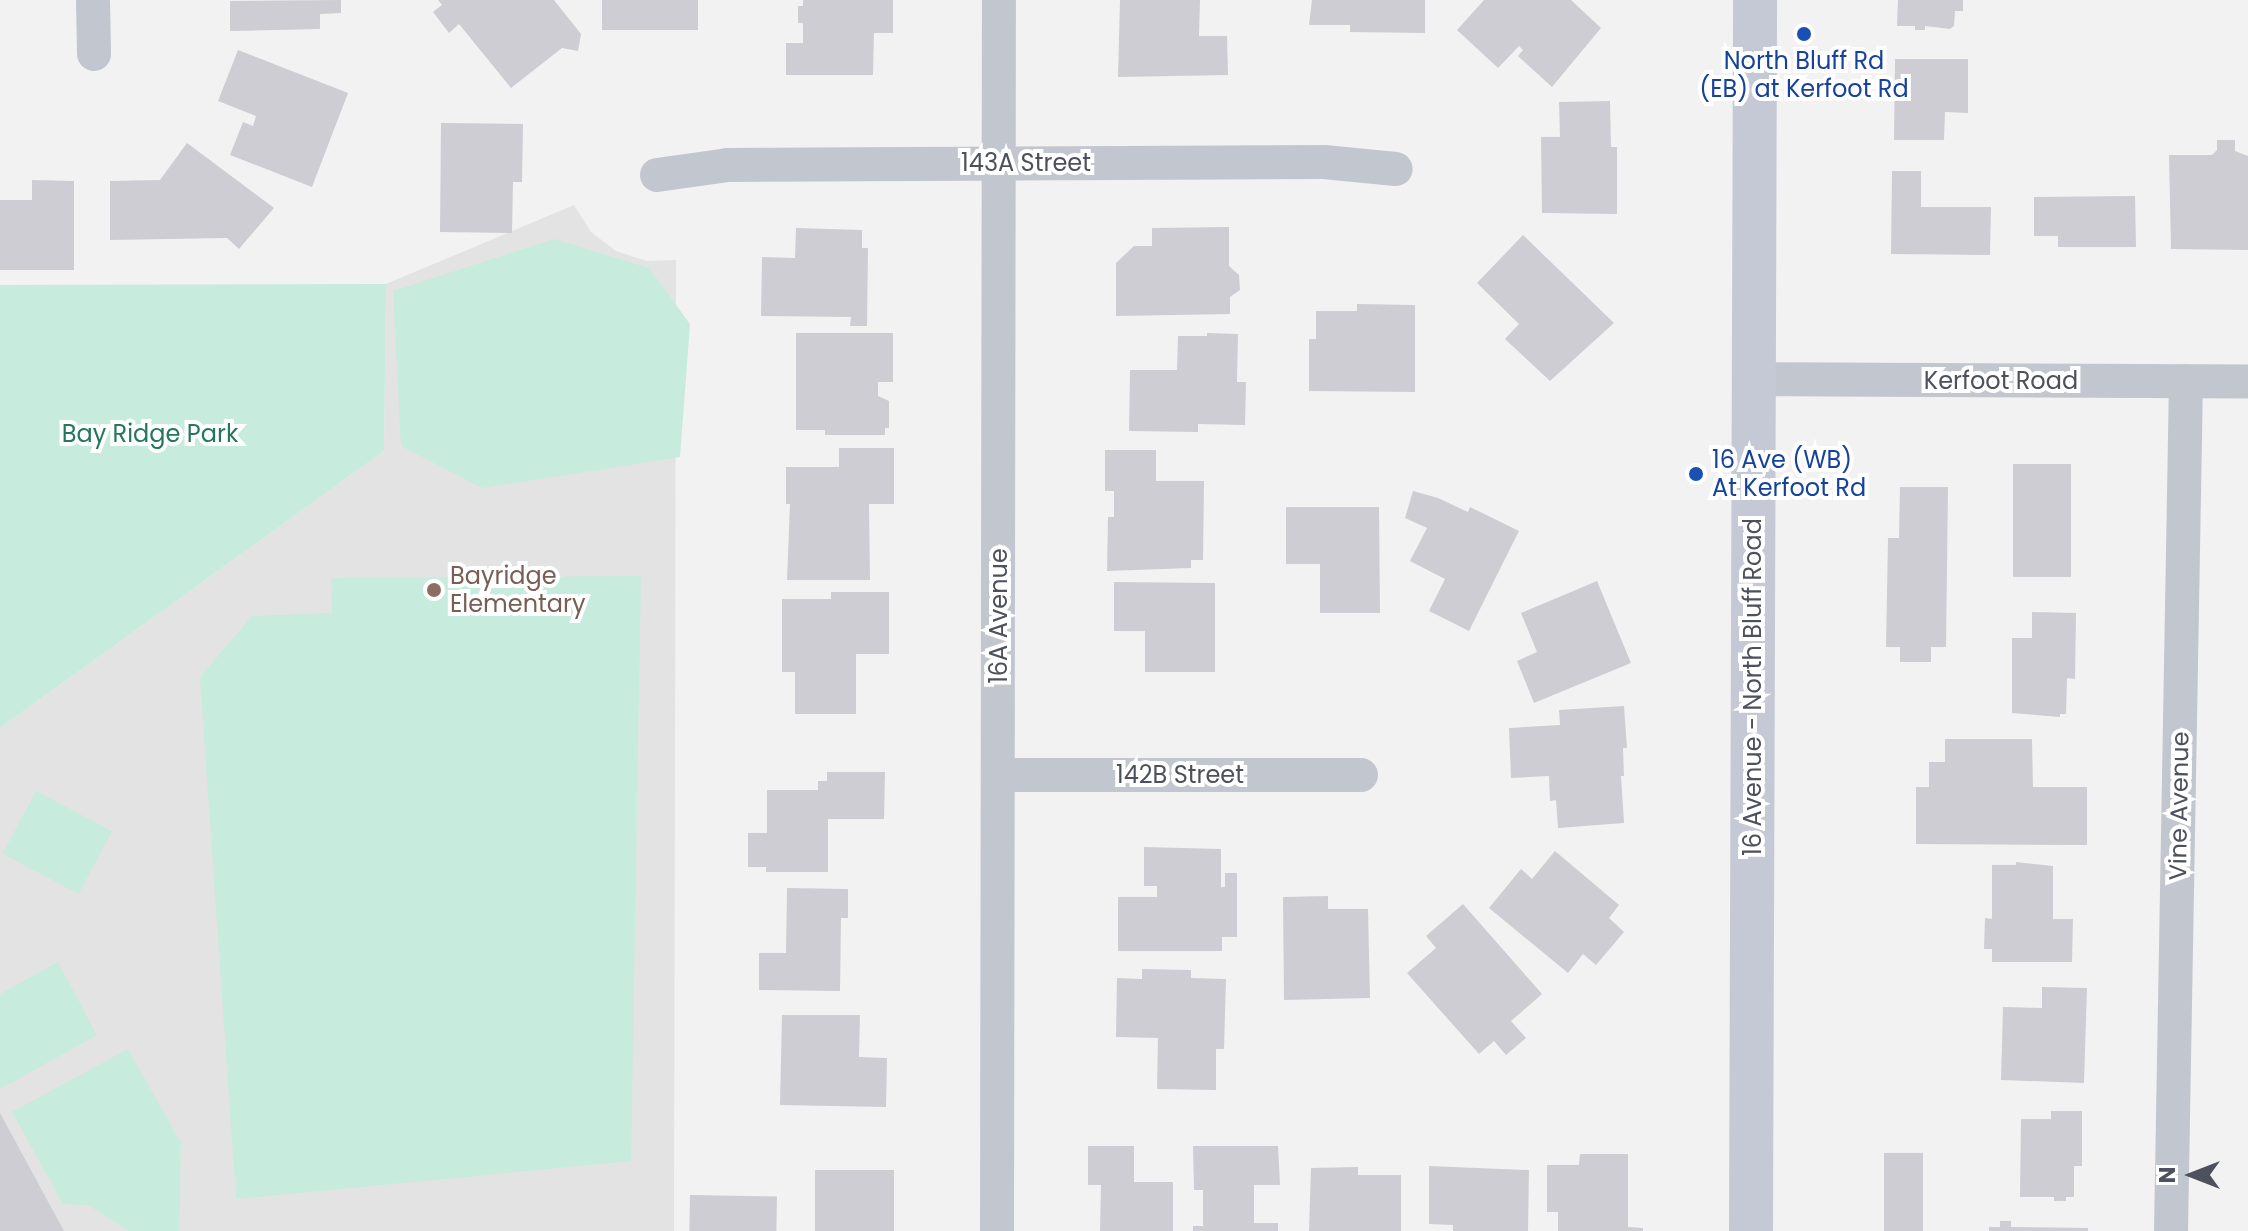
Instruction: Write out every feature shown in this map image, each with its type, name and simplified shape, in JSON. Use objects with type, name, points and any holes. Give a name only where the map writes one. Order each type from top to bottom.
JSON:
[{"type":"main road","name":"16 Avenue - North Bluff Road","points":[[1751,1231],[1755,0]]},
{"type":"street","points":[[93,0],[94,54]]},
{"type":"street","name":"16A Avenue","points":[[997,1231],[999,0]]},
{"type":"street","name":"143A Street","points":[[657,175],[728,165],[1324,162],[1396,169]]},
{"type":"street","name":"Kerfoot Road","points":[[1754,379],[2248,382]]},
{"type":"street","name":"Vine Avenue","points":[[2171,1231],[2186,381]]},
{"type":"street","name":"142B Street","points":[[999,775],[1361,775]]},
{"type":"shaded area","name":"Bayridge Elementary","points":[[574,205],[591,232],[616,251],[647,261],[676,260],[674,1231],[0,1231],[0,728],[384,451],[386,284]]},
{"type":"green space","points":[[554,239],[649,268],[690,324],[680,457],[482,488],[401,446],[393,291]]},
{"type":"green space","name":"Bay Ridge Park","points":[[386,284],[384,451],[0,728],[0,285]]},
{"type":"green space","points":[[641,576],[631,1161],[236,1199],[200,677],[252,616],[332,613],[331,578]]},
{"type":"green space","points":[[36,791],[112,831],[79,894],[3,854]]},
{"type":"green space","points":[[58,962],[97,1035],[0,1089],[0,994]]},
{"type":"green space","points":[[128,1049],[181,1143],[179,1231],[130,1231],[88,1205],[63,1204],[12,1112]]},
{"type":"building","points":[[341,0],[341,13],[320,14],[320,29],[230,31],[230,1]]},
{"type":"building","points":[[438,0],[554,0],[581,34],[578,51],[562,48],[511,88],[459,24],[449,33],[433,12],[442,5]]},
{"type":"building","points":[[602,0],[698,0],[698,30],[602,30]]},
{"type":"building","points":[[803,0],[893,0],[893,33],[874,33],[873,75],[786,75],[786,43],[803,43],[803,23],[798,23],[798,6],[803,6]]},
{"type":"building","points":[[1120,0],[1200,0],[1199,36],[1227,36],[1228,75],[1118,77]]},
{"type":"building","points":[[1312,0],[1425,0],[1425,33],[1350,32],[1350,25],[1309,25]]},
{"type":"building","points":[[1484,0],[1571,0],[1601,28],[1552,87],[1518,56],[1523,50],[1519,46],[1498,68],[1457,30]]},
{"type":"building","points":[[1898,0],[1963,0],[1963,11],[1955,11],[1954,26],[1950,29],[1925,26],[1925,30],[1915,30],[1915,26],[1897,26]]},
{"type":"building","points":[[238,50],[348,93],[312,187],[230,155],[243,122],[253,126],[256,116],[218,101]]},
{"type":"building","points":[[1895,59],[1968,59],[1968,113],[1945,112],[1944,140],[1894,140]]},
{"type":"building","points":[[1610,101],[1611,147],[1617,147],[1617,214],[1542,213],[1541,137],[1560,137],[1559,102]]},
{"type":"building","points":[[441,123],[523,124],[522,182],[513,182],[512,233],[440,232]]},
{"type":"building","points":[[2217,140],[2235,140],[2235,151],[2248,156],[2248,250],[2171,249],[2169,155],[2212,155],[2217,150]]},
{"type":"building","points":[[187,143],[274,208],[239,249],[227,238],[110,240],[110,181],[160,180]]},
{"type":"building","points":[[1892,171],[1921,171],[1921,207],[1991,207],[1990,255],[1891,254]]},
{"type":"building","points":[[32,180],[74,181],[74,270],[0,270],[0,200],[32,200]]},
{"type":"building","points":[[2135,196],[2136,247],[2058,247],[2058,236],[2034,236],[2034,197]]},
{"type":"building","points":[[1229,227],[1229,266],[1239,275],[1240,290],[1230,297],[1230,314],[1116,316],[1116,263],[1134,246],[1152,246],[1152,228]]},
{"type":"building","points":[[796,228],[862,230],[862,248],[868,248],[867,326],[850,326],[851,317],[761,316],[762,257],[795,258]]},
{"type":"building","points":[[1523,235],[1614,323],[1550,381],[1505,339],[1519,324],[1477,283]]},
{"type":"building","points":[[1357,304],[1415,305],[1415,392],[1309,391],[1309,339],[1316,339],[1316,311],[1357,311]]},
{"type":"building","points":[[796,333],[893,333],[893,382],[878,382],[878,396],[889,401],[889,428],[885,428],[885,435],[825,435],[825,430],[796,430]]},
{"type":"building","points":[[1207,333],[1238,334],[1237,382],[1246,382],[1245,425],[1198,424],[1198,432],[1129,431],[1130,370],[1177,370],[1178,336],[1207,336]]},
{"type":"building","points":[[839,448],[894,448],[894,504],[869,504],[870,580],[787,580],[790,504],[786,504],[786,467],[839,467]]},
{"type":"building","points":[[1105,450],[1156,450],[1156,481],[1204,481],[1203,560],[1191,560],[1191,568],[1107,571],[1108,517],[1114,517],[1114,491],[1105,491]]},
{"type":"building","points":[[2013,464],[2071,464],[2071,577],[2013,577]]},
{"type":"building","points":[[1900,487],[1948,487],[1946,647],[1931,647],[1931,662],[1900,662],[1900,647],[1886,647],[1888,538],[1899,538]]},
{"type":"building","points":[[1413,491],[1468,512],[1470,507],[1519,531],[1469,631],[1429,611],[1445,579],[1410,561],[1427,528],[1405,518]]},
{"type":"building","points":[[1286,507],[1379,507],[1380,613],[1320,613],[1320,564],[1286,564]]},
{"type":"building","points":[[1597,581],[1631,663],[1534,703],[1517,661],[1537,652],[1521,613]]},
{"type":"building","points":[[1114,582],[1215,583],[1215,672],[1145,672],[1145,631],[1114,631]]},
{"type":"building","points":[[831,592],[889,592],[889,654],[856,654],[856,714],[795,714],[795,672],[782,672],[782,599],[831,599]]},
{"type":"building","points":[[2032,612],[2076,613],[2075,679],[2067,678],[2066,714],[2060,714],[2060,717],[2012,713],[2012,638],[2032,638]]},
{"type":"building","points":[[1624,706],[1627,748],[1623,748],[1624,776],[1621,776],[1624,823],[1558,828],[1556,800],[1550,801],[1549,776],[1511,778],[1509,728],[1560,725],[1559,710]]},
{"type":"building","points":[[1945,739],[2032,739],[2033,787],[2087,787],[2087,845],[1916,844],[1916,787],[1929,787],[1929,762],[1945,762]]},
{"type":"building","points":[[827,772],[885,772],[884,819],[828,819],[828,872],[766,872],[766,867],[748,867],[748,833],[767,833],[767,790],[818,790],[818,781],[827,781]]},
{"type":"building","points":[[1144,847],[1221,849],[1221,887],[1225,887],[1225,873],[1237,873],[1237,937],[1222,937],[1222,951],[1118,951],[1118,897],[1157,897],[1157,886],[1144,886]]},
{"type":"building","points":[[1555,851],[1619,905],[1609,918],[1624,932],[1596,965],[1583,954],[1568,973],[1489,908],[1521,869],[1532,879]]},
{"type":"building","points":[[2016,862],[2053,866],[2053,919],[2073,919],[2072,962],[1992,962],[1992,949],[1984,949],[1985,918],[1992,919],[1992,865],[2016,865]]},
{"type":"building","points":[[787,888],[848,889],[848,918],[841,918],[840,991],[759,990],[759,953],[786,953]]},
{"type":"building","points":[[1328,896],[1328,909],[1368,909],[1370,998],[1284,1000],[1283,897]]},
{"type":"building","points":[[1463,904],[1542,994],[1511,1021],[1526,1038],[1506,1055],[1494,1041],[1479,1054],[1407,973],[1436,948],[1426,936]]},
{"type":"building","points":[[1142,969],[1191,970],[1191,978],[1226,979],[1224,1049],[1216,1049],[1216,1090],[1157,1089],[1158,1038],[1116,1037],[1117,978],[1142,979]]},
{"type":"building","points":[[2042,987],[2087,988],[2084,1083],[2001,1080],[2003,1007],[2042,1008]]},
{"type":"building","points":[[782,1015],[860,1015],[859,1057],[887,1058],[886,1107],[780,1105]]},
{"type":"building","points":[[2051,1111],[2082,1111],[2082,1166],[2074,1166],[2074,1197],[2054,1201],[2054,1197],[2020,1197],[2021,1119],[2051,1119]]},
{"type":"building","points":[[0,1113],[64,1231],[0,1231]]},
{"type":"building","points":[[1088,1146],[1134,1146],[1134,1182],[1173,1182],[1173,1231],[1100,1231],[1101,1185],[1088,1185]]},
{"type":"building","points":[[1193,1146],[1278,1146],[1280,1185],[1254,1185],[1254,1223],[1278,1223],[1278,1231],[1193,1231],[1193,1226],[1203,1226],[1203,1190],[1194,1190]]},
{"type":"building","points":[[1884,1153],[1923,1153],[1923,1231],[1884,1231]]},
{"type":"building","points":[[1580,1154],[1628,1154],[1628,1227],[1643,1228],[1643,1231],[1558,1231],[1558,1212],[1547,1212],[1547,1165],[1579,1165]]},
{"type":"building","points":[[1429,1166],[1529,1170],[1528,1231],[1453,1231],[1453,1225],[1429,1224]]},
{"type":"building","points":[[1358,1167],[1358,1175],[1401,1175],[1401,1231],[1309,1231],[1311,1168]]},
{"type":"building","points":[[815,1170],[894,1170],[894,1231],[815,1231]]},
{"type":"building","points":[[690,1195],[777,1197],[776,1231],[689,1231]]},
{"type":"building","points":[[2000,1221],[2011,1221],[2011,1227],[2088,1228],[2088,1231],[1989,1231],[1989,1227],[2000,1227]]},
{"type":"place","name":"North Bluff Rd (EB) at Kerfoot Rd","points":[[1804,34]]},
{"type":"place","name":"16 Ave (WB) At Kerfoot Rd","points":[[1696,474]]},
{"type":"place","name":"Bayridge Elementary","points":[[434,590]]}]
